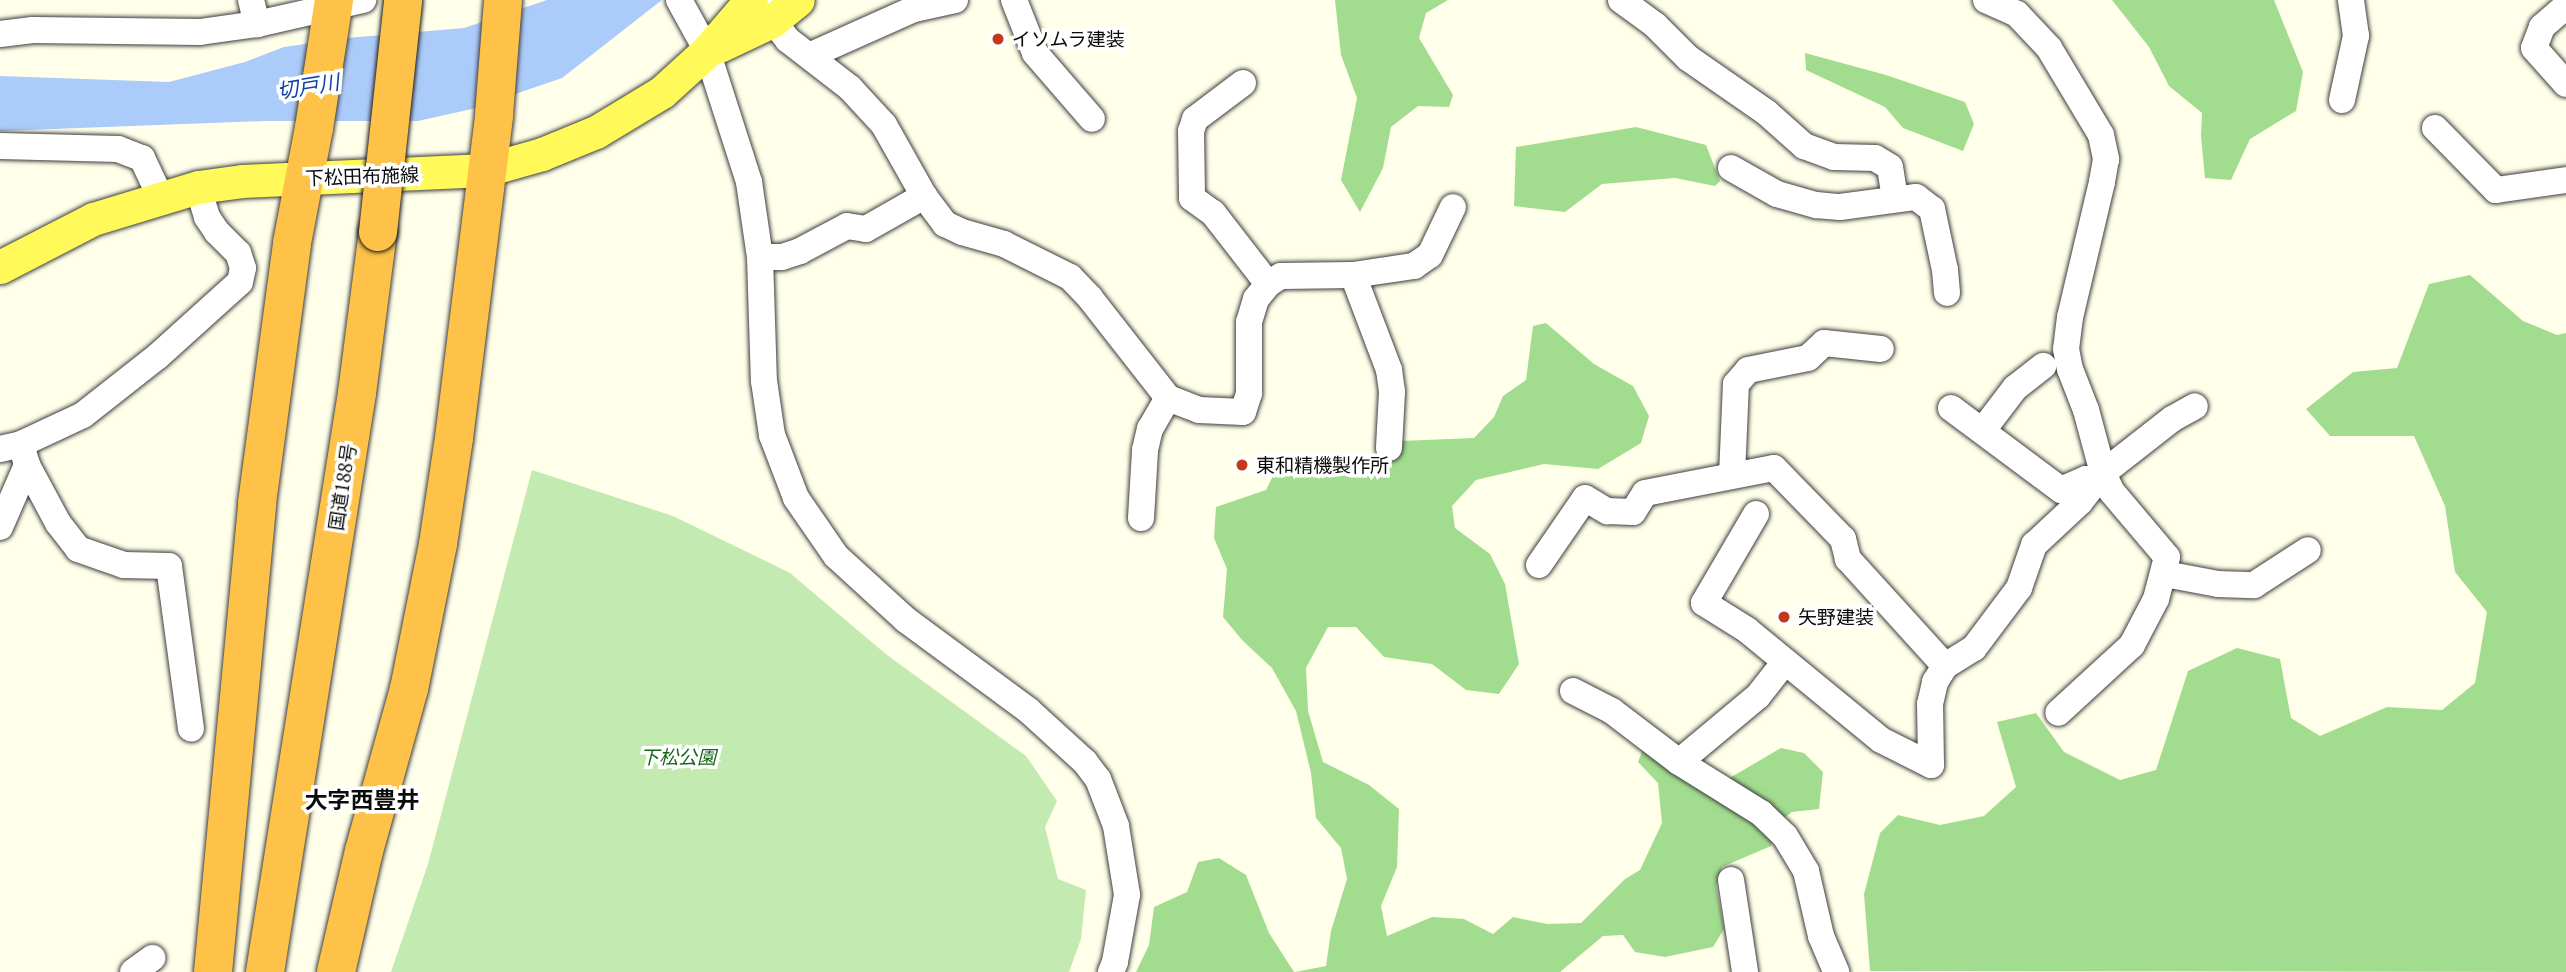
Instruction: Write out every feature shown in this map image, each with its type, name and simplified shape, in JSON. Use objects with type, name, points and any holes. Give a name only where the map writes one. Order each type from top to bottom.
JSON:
[{"type":"highway","name":"国道188号","points":[[265,972],[357,393],[378,232],[403,0]]},
{"type":"highway","points":[[336,972],[364,851],[409,689],[435,557],[454,438],[494,115],[503,0]]},
{"type":"highway","points":[[213,972],[257,503],[292,243],[340,6]]},
{"type":"main road","name":"下松田布施線","points":[[0,267],[93,219],[160,196],[198,187],[305,178],[486,170],[542,154],[596,132],[662,92],[760,7],[798,0]]},
{"type":"street","points":[[811,55],[915,9],[955,0]]},
{"type":"street","points":[[1014,0],[1035,53],[1092,119]]},
{"type":"street","points":[[1621,0],[1656,26],[1688,58],[1767,113],[1804,146],[1834,157],[1875,158],[1890,167],[1895,197]]},
{"type":"street","points":[[1986,0],[2017,14],[2049,48],[2101,135],[2106,159],[2070,317],[2066,349],[2070,369],[2098,444],[2100,476],[2167,557],[2165,574],[2132,645],[2058,713]]},
{"type":"street","points":[[2342,100],[2356,36],[2351,0]]},
{"type":"street","points":[[680,2],[707,51],[749,182],[760,257],[764,381],[772,435],[796,498],[836,556],[906,620],[1028,710],[1085,762],[1098,779],[1116,826],[1127,895],[1111,972]]},
{"type":"street","points":[[0,34],[33,30],[200,32],[254,12],[340,6]]},
{"type":"street","points":[[2566,6],[2542,27],[2534,48],[2566,84]]},
{"type":"street","points":[[760,7],[788,40],[811,55],[850,88],[884,124],[924,196],[945,224],[962,232],[1004,244],[1070,277],[1090,298],[1168,398],[1199,410],[1243,412],[1249,393],[1249,322],[1256,299],[1268,284],[1281,276],[1353,275],[1413,266],[1430,255],[1453,207]]},
{"type":"street","points":[[1243,83],[1195,119],[1191,131],[1192,198],[1213,213],[1268,284]]},
{"type":"street","points":[[2435,128],[2496,190],[2566,180]]},
{"type":"street","points":[[0,146],[118,149],[142,158],[160,196]]},
{"type":"street","points":[[1731,168],[1777,194],[1816,205],[1840,207],[1895,197],[1916,197],[1932,209],[1947,293]]},
{"type":"street","points":[[0,527],[16,453],[83,415],[158,356],[240,282],[243,268],[238,253],[217,232],[207,217],[198,187]]},
{"type":"street","points":[[760,257],[782,257],[800,251],[847,226],[866,229],[924,196]]},
{"type":"street","points":[[1353,275],[1389,370],[1392,392],[1389,448]]},
{"type":"street","points":[[1732,475],[1736,384],[1748,370],[1808,358],[1824,343],[1881,349]]},
{"type":"street","points":[[1983,430],[2015,388],[2043,366]]},
{"type":"street","points":[[1141,518],[1145,450],[1150,429],[1168,398]]},
{"type":"street","points":[[1756,514],[1704,603],[1747,630],[1881,740],[1931,765],[1930,704],[1935,682],[1945,666],[1974,648],[2019,588],[2034,545],[2080,502],[2100,476],[2172,419],[2194,406]]},
{"type":"street","points":[[1951,408],[2062,490],[2100,476]]},
{"type":"street","points":[[16,453],[58,523],[78,549],[124,565],[169,566],[191,729]]},
{"type":"street","points":[[1538,565],[1585,498],[1606,511],[1633,512],[1645,493],[1774,468],[1843,539],[1848,559],[1945,666]]},
{"type":"street","points":[[2165,574],[2218,584],[2253,586],[2308,550]]},
{"type":"street","points":[[1679,762],[1758,696],[1784,663]]},
{"type":"street","points":[[1573,691],[1612,711],[1679,762],[1761,814],[1785,836],[1806,871],[1821,936],[1836,972]]},
{"type":"street","points":[[1731,880],[1745,972]]},
{"type":"green space","points":[[1335,0],[1448,0],[1426,13],[1419,38],[1453,95],[1449,107],[1418,106],[1391,127],[1383,168],[1360,212],[1341,180],[1357,98],[1341,55]]},
{"type":"green space","points":[[2112,0],[2274,0],[2303,72],[2296,111],[2250,139],[2231,180],[2205,178],[2202,113],[2169,86],[2149,47]]},
{"type":"green space","points":[[1805,53],[1886,75],[1965,102],[1974,124],[1963,151],[1903,128],[1885,107],[1806,70]]},
{"type":"green space","points":[[1636,127],[1706,145],[1720,181],[1715,186],[1675,178],[1602,184],[1565,212],[1514,206],[1516,147]]},
{"type":"green space","points":[[2470,275],[2523,321],[2557,335],[2566,333],[2566,972],[1870,971],[1864,894],[1880,833],[1898,815],[1940,825],[1984,816],[2016,787],[1997,722],[2036,713],[2064,752],[2120,780],[2156,770],[2188,671],[2237,648],[2280,659],[2291,718],[2320,736],[2387,707],[2442,710],[2475,683],[2487,612],[2455,572],[2445,506],[2414,436],[2330,436],[2306,409],[2353,372],[2397,368],[2429,284]]},
{"type":"green space","points":[[1546,323],[1594,364],[1633,386],[1649,416],[1641,443],[1598,469],[1544,464],[1476,480],[1452,506],[1455,528],[1490,554],[1505,584],[1519,664],[1499,694],[1466,690],[1432,664],[1384,657],[1356,627],[1328,627],[1306,668],[1308,711],[1323,762],[1369,785],[1399,809],[1397,867],[1381,906],[1387,936],[1432,917],[1464,919],[1493,934],[1513,917],[1547,924],[1581,923],[1625,879],[1640,870],[1662,823],[1658,783],[1638,762],[1643,749],[1728,779],[1781,748],[1804,753],[1823,772],[1819,809],[1792,812],[1781,820],[1771,846],[1722,867],[1716,885],[1724,929],[1713,947],[1665,957],[1635,952],[1623,935],[1603,936],[1560,972],[1295,972],[1326,966],[1331,931],[1347,879],[1341,848],[1316,818],[1311,773],[1296,711],[1272,668],[1243,641],[1223,617],[1227,569],[1214,538],[1216,507],[1266,490],[1275,472],[1312,462],[1341,474],[1369,467],[1401,441],[1474,438],[1494,417],[1503,396],[1526,380],[1533,326]]},
{"type":"green space","name":"下松公園","points":[[532,470],[673,516],[790,573],[887,655],[1026,756],[1057,801],[1045,827],[1058,879],[1086,890],[1081,939],[1069,972],[391,972],[428,864]]},
{"type":"green space","points":[[1219,858],[1246,875],[1269,933],[1294,972],[1136,972],[1149,945],[1154,907],[1187,892],[1198,862]]},
{"type":"water","name":"切戸川","points":[[547,0],[662,0],[562,78],[472,109],[418,121],[264,121],[0,131],[0,76],[169,82],[245,62],[284,47],[347,38],[464,28]]},
{"type":"place","name":"イソムラ建装","points":[[998,39]]},
{"type":"place","name":"東和精機製作所","points":[[1242,465]]},
{"type":"place","name":"矢野建装","points":[[1784,617]]},
{"type":"district","name":"大字西豊井","points":[[362,800]]}]
